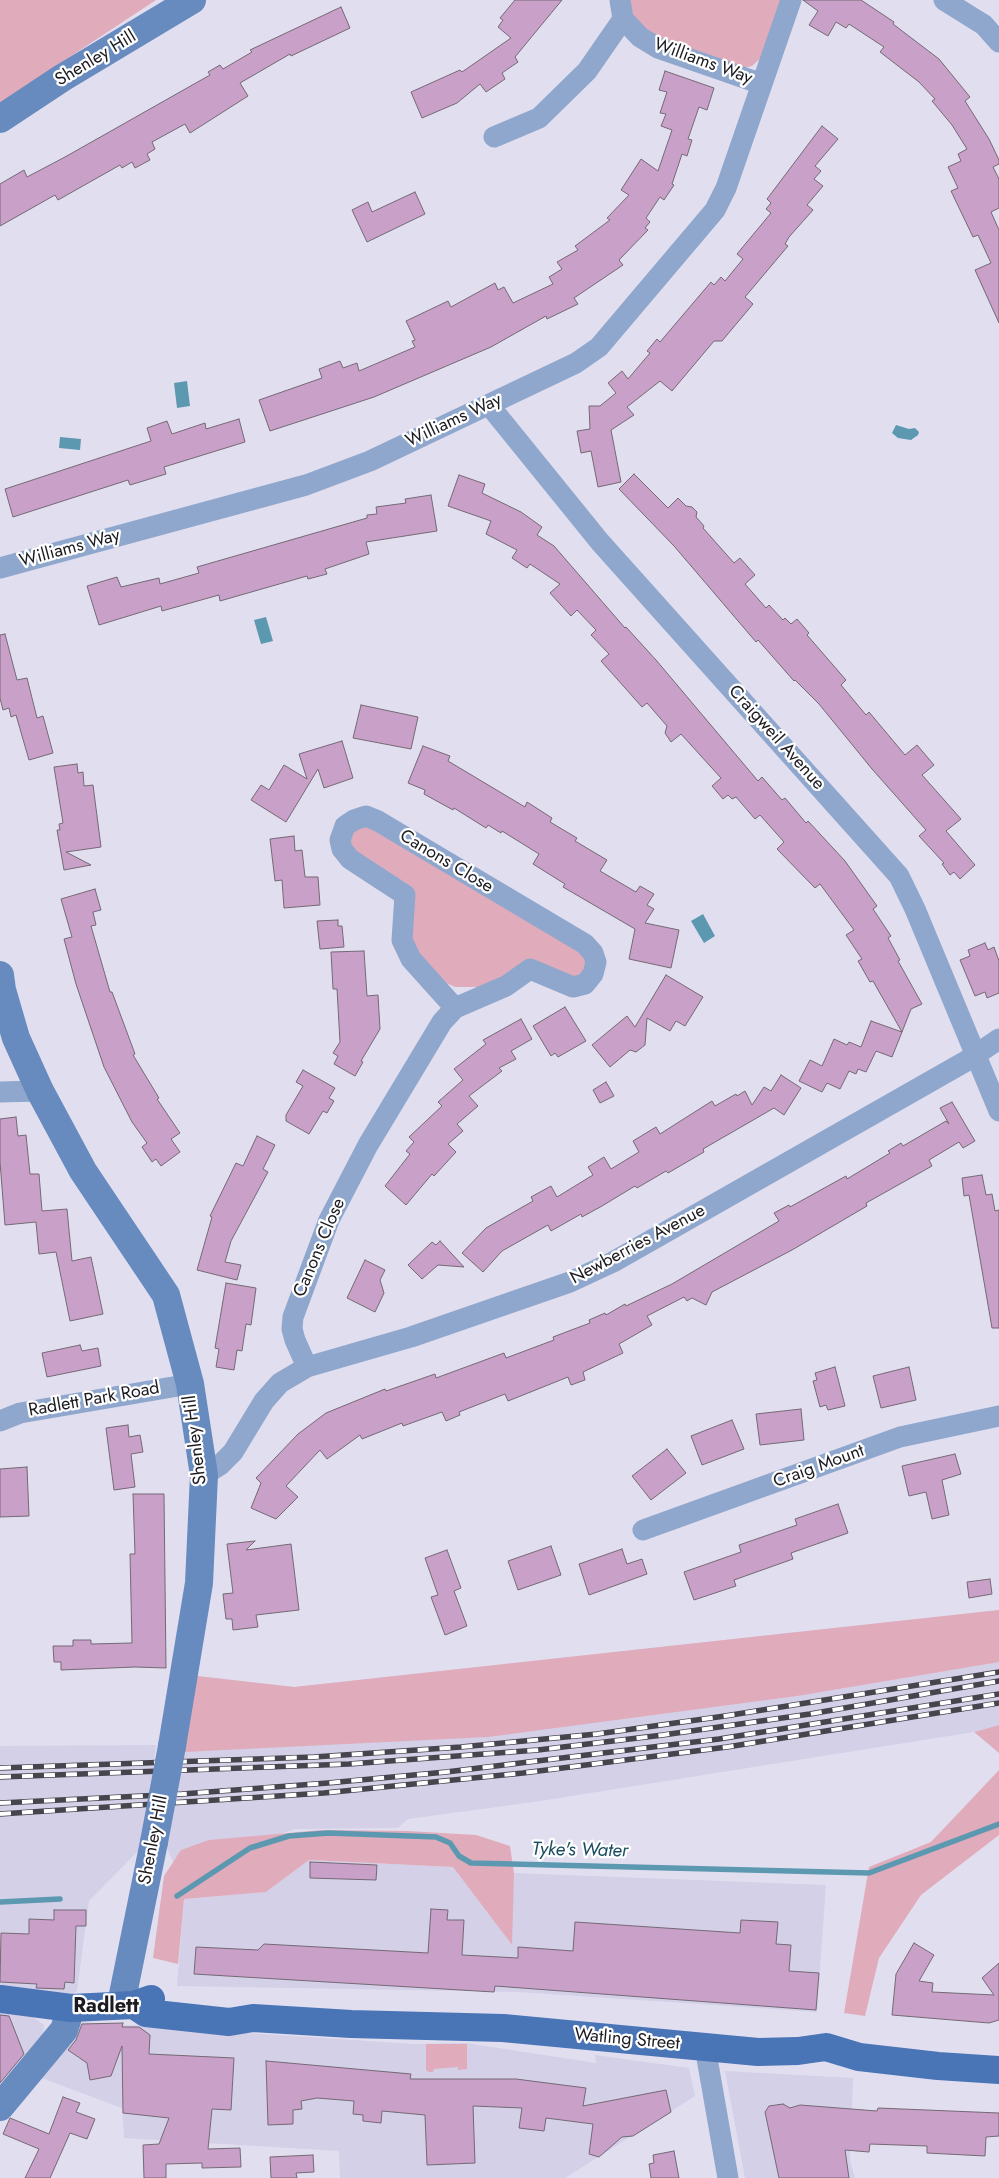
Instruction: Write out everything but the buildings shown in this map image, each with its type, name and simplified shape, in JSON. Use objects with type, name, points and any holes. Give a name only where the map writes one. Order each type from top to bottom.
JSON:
[{"type":"main road","name":"Watling Street","points":[[0,1999],[71,2008],[128,2005],[151,1998],[231,2011],[253,2018],[351,2024],[503,2028],[758,2052],[798,2051],[826,2047],[859,2057],[938,2066],[999,2070]]},
{"type":"street","name":"Shenley Hill","points":[[0,119],[62,78],[192,0]]},
{"type":"street","name":"Williams Way","points":[[0,568],[306,485],[370,461],[576,364],[599,347],[715,210],[726,188],[791,0]]},
{"type":"street","points":[[944,0],[984,24],[999,42]]},
{"type":"street","name":"Williams Way","points":[[494,137],[539,118],[587,71],[622,10],[640,37],[658,48],[762,84]]},
{"type":"street","name":"Craigweil Avenue","points":[[489,405],[600,542],[899,876],[999,1111]]},
{"type":"street","name":"Canons Close","points":[[307,1367],[294,1340],[292,1329],[294,1317],[329,1220],[378,1128],[442,1022],[456,1008],[506,986],[530,970],[573,987],[585,984],[593,974],[596,962],[594,952],[585,944],[378,821],[366,816],[354,820],[345,826],[340,840],[342,849],[350,859],[405,895],[402,940],[411,959],[456,1008]]},
{"type":"street","name":"Shenley Hill","points":[[0,975],[2,990],[16,1038],[40,1091],[83,1170],[166,1295],[190,1384],[204,1475],[199,1583],[128,2005]]},
{"type":"street","name":"Newberries Avenue","points":[[204,1475],[220,1465],[233,1452],[264,1401],[280,1383],[307,1367],[412,1337],[579,1278],[613,1262],[976,1055],[999,1039]]},
{"type":"street","points":[[0,1092],[40,1091]]},
{"type":"street","name":"Radlett Park Road","points":[[0,1420],[20,1413],[190,1384]]},
{"type":"street","name":"Craig Mount","points":[[643,1530],[900,1437],[999,1416]]},
{"type":"street","points":[[0,2107],[64,2030],[71,2008]]},
{"type":"street","points":[[705,2047],[728,2178]]},
{"type":"shaded area","points":[[0,0],[156,0],[0,103]]},
{"type":"shaded area","points":[[628,0],[781,0],[761,58],[752,66],[744,68],[657,41],[631,16]]},
{"type":"shaded area","points":[[365,823],[581,949],[589,966],[574,980],[539,964],[489,987],[455,987],[437,979],[425,969],[410,934],[414,898],[352,853],[348,832]]},
{"type":"shaded area","points":[[999,1610],[999,1725],[974,1732],[534,1802],[408,1819],[398,1828],[296,1829],[244,1845],[181,1880],[165,1844],[197,1676],[294,1687]]},
{"type":"shaded area","points":[[999,1610],[999,1662],[797,1696],[488,1737],[184,1752],[197,1676],[294,1687]]},
{"type":"shaded area","points":[[999,1725],[999,1753],[974,1732]]},
{"type":"shaded area","points":[[156,1745],[144,1845],[89,1901],[77,1991],[74,1994],[0,1988],[0,1746]]},
{"type":"shaded area","points":[[999,1770],[999,1835],[921,1895],[879,1958],[865,2016],[844,2013],[869,1867],[931,1842]]},
{"type":"shaded area","points":[[322,1830],[407,1831],[476,1835],[510,1846],[514,1873],[512,1945],[453,1867],[309,1860],[266,1892],[184,1899],[178,1964],[153,1958],[164,1876],[181,1850],[209,1840]]},
{"type":"shaded area","points":[[309,1860],[453,1867],[511,1944],[514,1873],[826,1885],[817,2012],[518,1992],[177,1986],[184,1899],[266,1892]]},
{"type":"shaded area","points":[[0,2013],[30,2015],[44,2025],[43,2040],[0,2096]]},
{"type":"shaded area","points":[[82,2022],[414,2044],[466,2043],[596,2063],[595,2055],[689,2068],[695,2096],[565,2178],[340,2178],[339,2151],[124,2138],[122,2108],[39,2077]]},
{"type":"shaded area","points":[[426,2044],[467,2044],[467,2069],[458,2070],[458,2067],[434,2069],[433,2072],[429,2072],[426,2070]]},
{"type":"shaded area","points":[[725,2071],[853,2078],[850,2160],[855,2178],[745,2178]]},
{"type":"water","points":[[187,381],[190,406],[177,408],[174,383]]},
{"type":"water","points":[[896,425],[909,429],[915,428],[919,432],[918,435],[911,440],[898,438],[892,433]]},
{"type":"water","points":[[60,437],[81,439],[80,450],[59,448]]},
{"type":"water","points":[[266,617],[273,641],[261,644],[254,620]]},
{"type":"water","points":[[703,914],[715,936],[704,943],[691,921]]},
{"type":"waterway","name":"Tyke's Water","points":[[177,1896],[250,1848],[289,1836],[329,1833],[436,1837],[450,1843],[459,1856],[471,1863],[869,1873],[999,1824]]},
{"type":"waterway","name":"Tyke's Water","points":[[0,1902],[60,1899]]},
{"type":"railway","points":[[0,1768],[314,1757],[461,1747],[597,1734],[725,1716],[999,1672]]},
{"type":"railway","points":[[0,1777],[349,1764],[538,1750],[663,1735],[810,1714],[999,1681]]},
{"type":"railway","points":[[0,1803],[182,1794],[446,1772],[719,1739],[999,1694]]},
{"type":"railway","points":[[0,1814],[324,1793],[523,1773],[727,1747],[999,1703]]},
{"type":"district","name":"Radlett","points":[[106,2007]]}]
